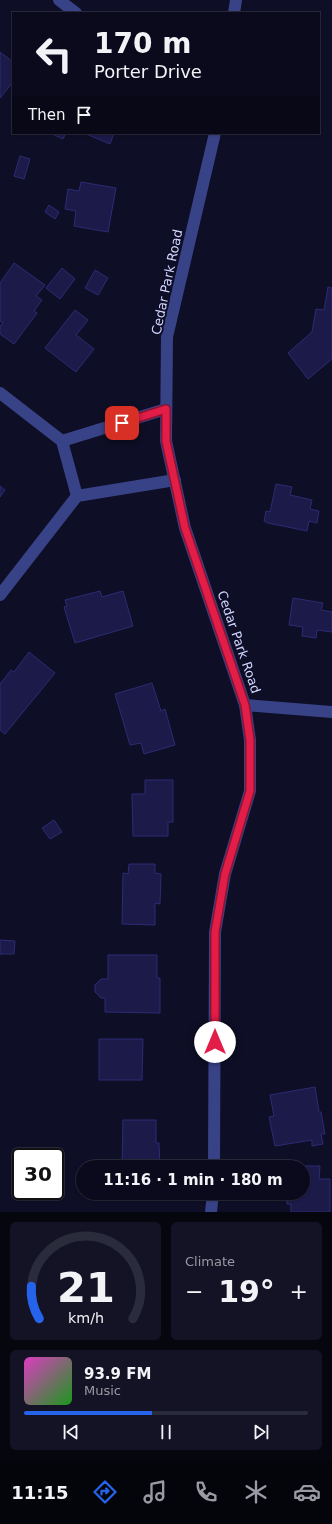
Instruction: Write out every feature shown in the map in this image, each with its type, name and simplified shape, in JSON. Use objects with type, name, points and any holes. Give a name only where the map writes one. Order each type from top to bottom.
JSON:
[{"type":"street","points":[[59,0],[75,12]]},
{"type":"street","points":[[234,12],[236,0]]},
{"type":"street","name":"Cedar Park Road","points":[[214,1160],[215,932],[225,874],[250,791],[250,740],[245,705],[185,528],[166,441],[166,409],[167,337],[215,134]]},
{"type":"street","points":[[0,393],[62,441],[77,496]]},
{"type":"street","points":[[62,441],[166,409]]},
{"type":"street","points":[[0,595],[77,496],[174,480]]},
{"type":"street","points":[[245,705],[332,712]]},
{"type":"street","points":[[211,1212],[212,1200]]},
{"type":"building","points":[[0,52],[12,61],[12,83],[0,98]]},
{"type":"building","points":[[52,134],[66,134],[63,139]]},
{"type":"building","points":[[86,134],[114,134],[110,144]]},
{"type":"building","points":[[20,156],[30,159],[24,179],[14,176]]},
{"type":"building","points":[[81,182],[116,188],[108,232],[74,226],[76,211],[65,209],[68,189],[79,191]]},
{"type":"building","points":[[49,205],[59,212],[55,219],[45,212]]},
{"type":"building","points":[[14,263],[45,285],[36,296],[42,300],[34,311],[37,313],[14,344],[0,334],[0,326],[3,323],[0,321],[0,283]]},
{"type":"building","points":[[62,268],[75,279],[60,299],[46,288]]},
{"type":"building","points":[[95,270],[108,278],[98,295],[85,288]]},
{"type":"building","points":[[328,287],[332,288],[332,359],[308,379],[288,353],[312,332],[316,309],[324,310]]},
{"type":"building","points":[[75,310],[88,320],[76,335],[94,349],[76,372],[45,348]]},
{"type":"building","points":[[276,484],[292,487],[290,495],[312,500],[310,509],[319,511],[317,523],[309,521],[307,531],[264,521],[266,511],[270,512]]},
{"type":"building","points":[[0,486],[5,490],[0,497]]},
{"type":"building","points":[[100,591],[102,597],[123,591],[133,626],[75,643],[64,607],[67,606],[65,600]]},
{"type":"building","points":[[293,598],[323,603],[321,610],[332,612],[332,632],[317,630],[316,638],[302,636],[303,627],[289,625]]},
{"type":"building","points":[[29,652],[55,673],[5,734],[0,730],[0,684],[11,670],[14,672]]},
{"type":"building","points":[[152,683],[161,711],[165,709],[175,745],[144,754],[141,743],[130,745],[115,694]]},
{"type":"building","points":[[145,780],[173,780],[173,822],[168,822],[168,836],[133,836],[132,794],[145,794]]},
{"type":"building","points":[[54,820],[62,832],[50,839],[42,828]]},
{"type":"building","points":[[129,864],[155,864],[155,873],[161,874],[160,904],[155,903],[155,925],[122,924],[123,873],[128,874]]},
{"type":"building","points":[[0,940],[15,941],[14,954],[0,954]]},
{"type":"building","points":[[108,955],[157,955],[157,978],[160,978],[160,1013],[105,1012],[105,998],[101,998],[95,992],[95,985],[101,979],[108,979]]},
{"type":"building","points":[[99,1039],[143,1039],[142,1080],[99,1080]]},
{"type":"building","points":[[315,1087],[319,1112],[321,1112],[325,1134],[321,1134],[323,1144],[312,1146],[312,1140],[275,1146],[269,1117],[274,1116],[270,1095]]},
{"type":"building","points":[[123,1120],[156,1120],[156,1143],[159,1143],[160,1160],[122,1160]]},
{"type":"building","points":[[310,1166],[320,1166],[319,1179],[330,1179],[330,1212],[291,1212],[291,1204],[287,1204],[287,1200],[310,1200]]},
{"type":"route","points":[[122,423],[166,409],[166,441],[185,528],[245,705],[250,740],[250,791],[225,874],[215,932],[215,1042]]}]
